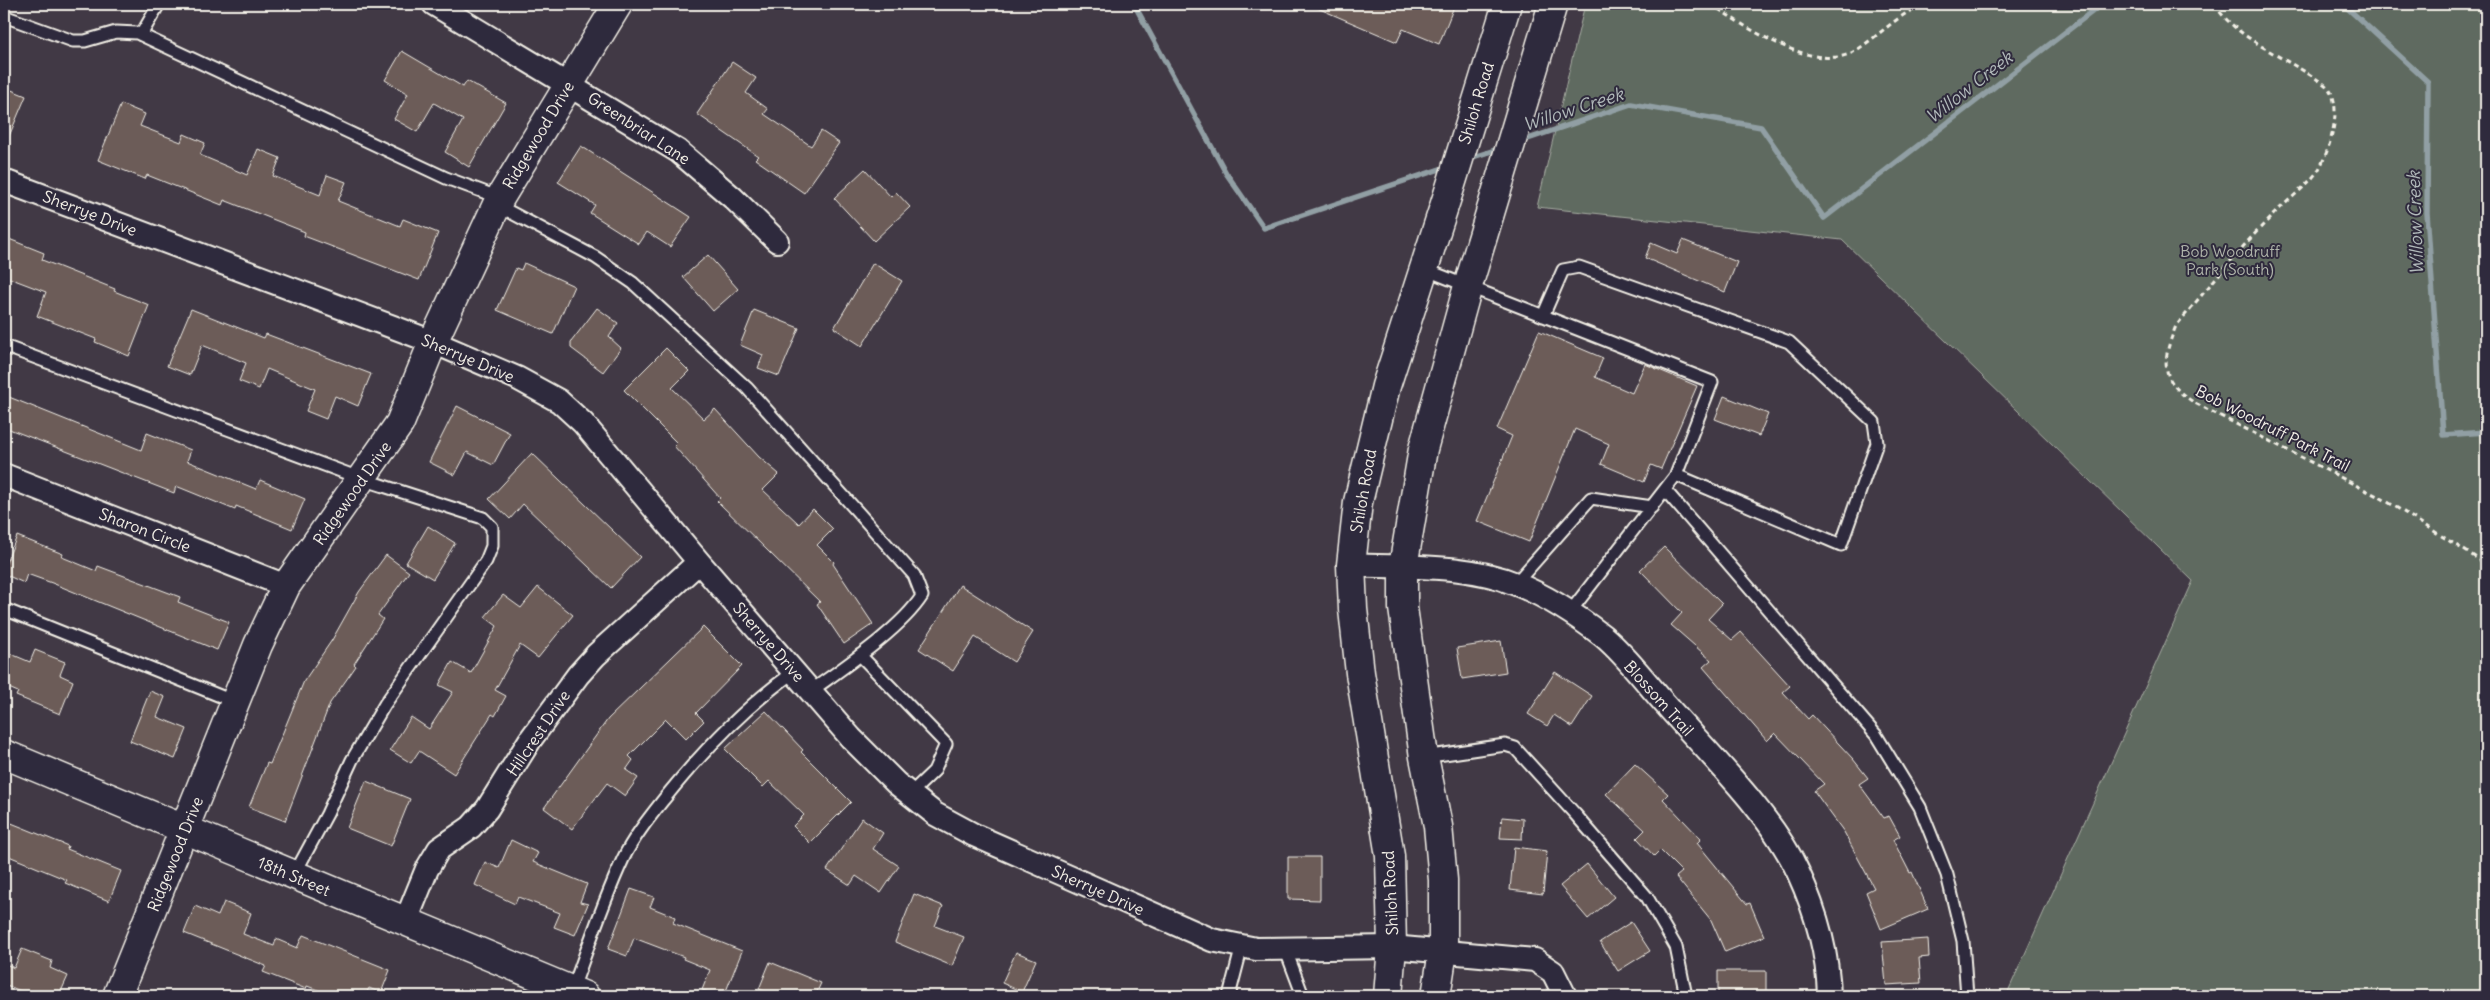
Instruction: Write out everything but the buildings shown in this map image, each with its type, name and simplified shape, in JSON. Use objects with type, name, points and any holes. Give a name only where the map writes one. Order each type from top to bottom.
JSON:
[{"type":"main road","name":"Ridgewood Drive","points":[[117,996],[258,645],[286,586],[400,423],[433,342],[498,202],[618,4]]},
{"type":"main road","name":"Shiloh Road","points":[[1388,996],[1392,947],[1390,856],[1360,673],[1353,609],[1351,565],[1358,502],[1368,454],[1386,386],[1441,218],[1507,4]]},
{"type":"main road","points":[[1436,996],[1443,951],[1443,880],[1438,826],[1424,757],[1403,608],[1403,568],[1423,449],[1468,286],[1553,4]]},
{"type":"main road","name":"18th Street","points":[[4,754],[578,994]]},
{"type":"street","name":"Greenbriar Lane","points":[[434,4],[678,151],[733,198],[777,242]]},
{"type":"street","name":"Sherrye Drive","points":[[4,181],[433,342],[517,378],[559,401],[583,423],[699,562],[851,738],[910,794],[935,814],[974,835],[1212,940],[1256,949],[1392,947],[1535,960],[1553,972],[1565,996]]},
{"type":"street","name":"Sharon Circle","points":[[4,475],[286,586]]},
{"type":"street","name":"Hillcrest Drive","points":[[405,922],[427,869],[439,849],[471,827],[487,809],[530,740],[578,675],[596,655],[699,562]]},
{"type":"street","name":"Blossom Trail","points":[[1351,565],[1466,570],[1515,584],[1570,612],[1605,638],[1735,784],[1775,833],[1798,872],[1817,921],[1828,974],[1829,996]]},
{"type":"lane","points":[[141,35],[159,4]]},
{"type":"lane","points":[[4,16],[73,42],[85,41],[116,32],[141,35],[498,202],[595,257],[633,283],[747,388],[914,575],[922,596],[913,609],[860,655],[811,691]]},
{"type":"lane","points":[[1543,316],[1563,270],[1579,267],[1789,342],[1874,422],[1877,443],[1841,545],[1676,475]]},
{"type":"lane","points":[[1424,269],[1712,382],[1676,475],[1570,612]]},
{"type":"lane","points":[[4,346],[362,479],[483,518],[492,527],[492,546],[486,561],[380,712],[352,760],[327,814],[294,876]]},
{"type":"lane","points":[[1665,490],[1876,735],[1920,807],[1947,875],[1963,941],[1968,996]]},
{"type":"lane","points":[[1515,584],[1591,498],[1652,507]]},
{"type":"lane","points":[[4,609],[235,702]]},
{"type":"lane","points":[[860,655],[946,744],[934,770],[910,794]]},
{"type":"lane","points":[[578,994],[624,858],[651,815],[720,735],[768,690],[794,672]]},
{"type":"lane","points":[[1424,757],[1488,747],[1505,746],[1515,748],[1647,898],[1676,947],[1686,996]]},
{"type":"lane","points":[[1229,996],[1242,946]]},
{"type":"lane","points":[[1285,948],[1303,996]]},
{"type":"path","points":[[1711,4],[1747,28],[1778,43],[1809,54],[1836,57],[1853,52],[1895,20],[1925,4]]},
{"type":"path","name":"Bob Woodruff Park Trail","points":[[2215,4],[2228,20],[2266,49],[2326,85],[2336,109],[2332,139],[2318,170],[2264,223],[2176,326],[2168,344],[2166,361],[2168,379],[2180,393],[2195,403],[2383,499],[2486,564]]},
{"type":"green space","name":"Bob Woodruff Park (South)","points":[[1585,4],[2486,4],[2486,996],[2006,996],[2193,581],[1842,240],[1537,207]]},
{"type":"waterway","name":"Willow Creek","points":[[1134,4],[1226,173],[1264,228],[1449,166]]},
{"type":"waterway","name":"Willow Creek","points":[[1519,142],[1631,104],[1761,127],[1824,218],[2102,4]]},
{"type":"waterway","name":"Willow Creek","points":[[2343,4],[2428,82],[2427,213],[2443,435],[2486,432]]},
{"type":"waterway","name":"Willow Creek","points":[[1467,159],[1501,148]]}]
